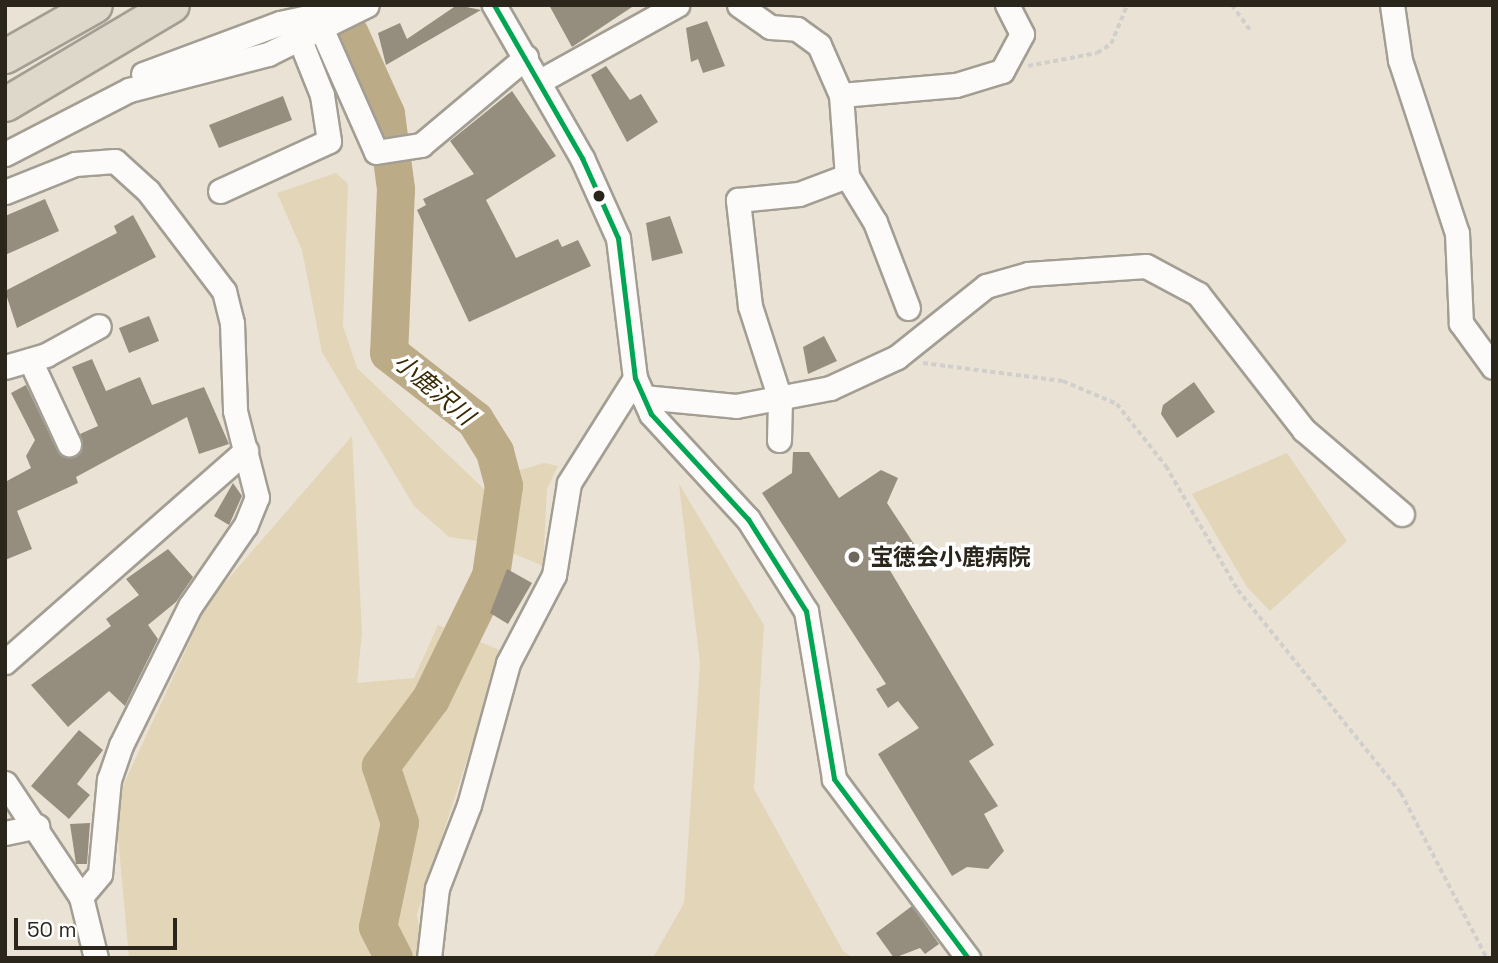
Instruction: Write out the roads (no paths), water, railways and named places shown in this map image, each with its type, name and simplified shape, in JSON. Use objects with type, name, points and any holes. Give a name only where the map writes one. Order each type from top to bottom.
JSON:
[{"type":"highway","points":[[5,56],[95,5]]},
{"type":"highway","points":[[5,104],[173,5]]},
{"type":"street","points":[[494,5],[540,81],[618,238],[639,387],[661,428],[748,519],[806,611],[834,779],[968,958]]},
{"type":"street","points":[[540,81],[677,5]]},
{"type":"street","points":[[738,5],[770,27],[809,34],[841,95],[847,176],[875,222],[908,308]]},
{"type":"street","points":[[841,95],[956,85],[1002,71],[1021,34],[1007,5]]},
{"type":"street","points":[[1392,5],[1400,60],[1457,233],[1461,323],[1493,367]]},
{"type":"street","points":[[5,154],[130,90],[300,40],[363,7]]},
{"type":"street","points":[[31,140],[84,105],[206,46],[336,9],[363,7]]},
{"type":"street","points":[[322,30],[376,152],[421,145],[526,57]]},
{"type":"street","points":[[220,191],[329,141],[322,95],[300,40]]},
{"type":"street","points":[[5,192],[75,164],[116,161],[131,170],[224,291],[232,323],[234,411],[257,497],[245,526],[190,606],[121,745],[108,779],[100,874],[81,897]]},
{"type":"street","points":[[779,440],[780,399],[750,306],[738,200],[799,194],[847,176]]},
{"type":"street","points":[[639,387],[690,406],[780,399],[830,388],[897,357],[985,286],[1028,274],[1146,266],[1198,294],[1304,430],[1402,514]]},
{"type":"street","points":[[5,367],[30,360],[99,326]]},
{"type":"street","points":[[30,360],[69,444]]},
{"type":"street","points":[[429,958],[437,888],[469,805],[508,663],[554,575],[569,483],[639,387]]},
{"type":"street","points":[[5,662],[246,450]]},
{"type":"street","points":[[5,783],[37,826],[81,897],[96,958]]},
{"type":"street","points":[[5,833],[37,826]]},
{"type":"waterway","name":"小鹿沢川","points":[[350,34],[386,114],[396,189],[389,353],[475,420],[495,452],[504,486],[491,576],[431,699],[381,766],[400,823],[378,927],[394,958]]},
{"type":"place","name":"宝徳会小鹿病院","points":[[854,557]]}]
